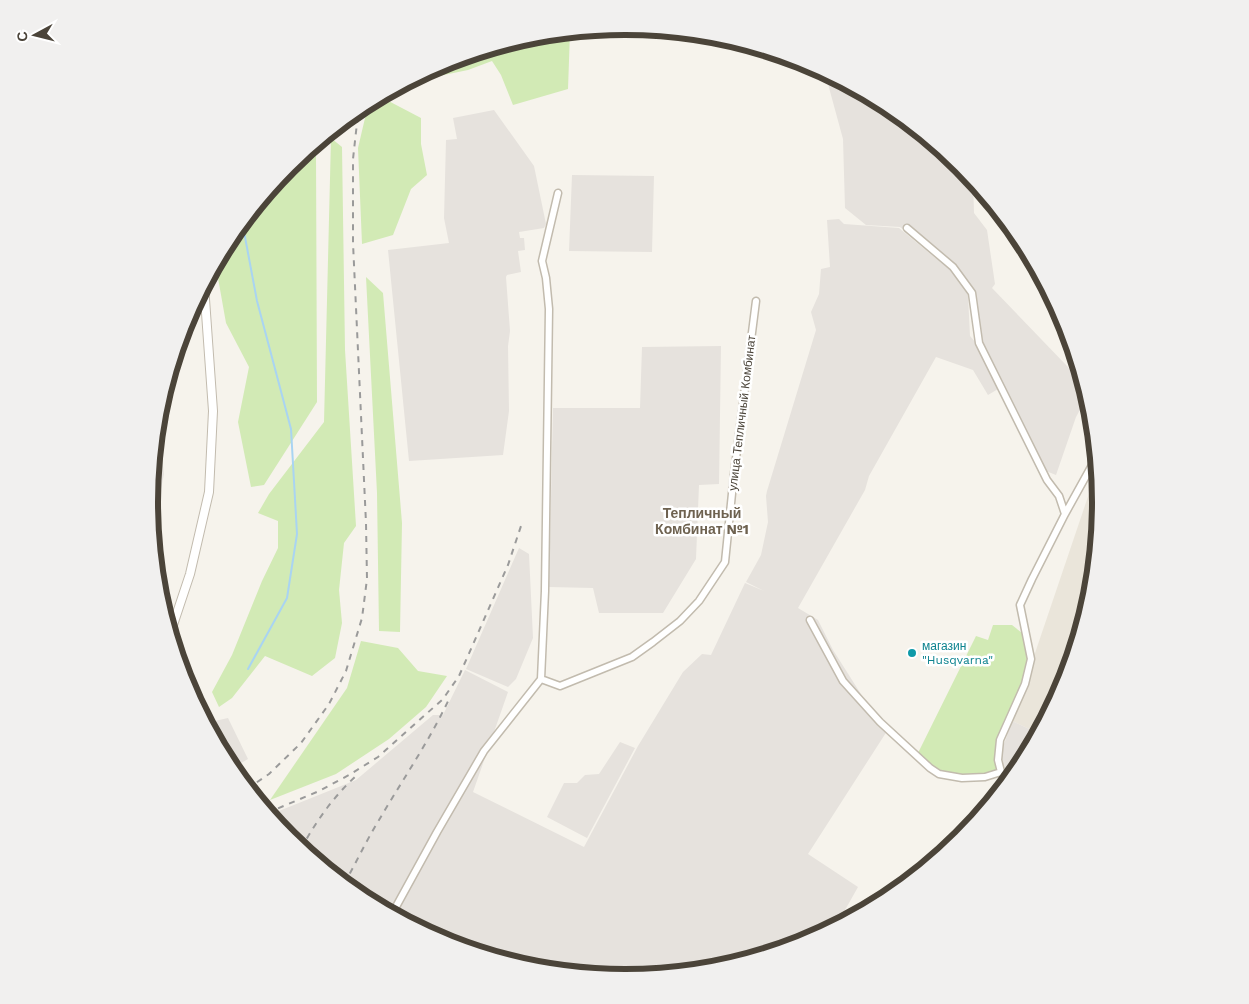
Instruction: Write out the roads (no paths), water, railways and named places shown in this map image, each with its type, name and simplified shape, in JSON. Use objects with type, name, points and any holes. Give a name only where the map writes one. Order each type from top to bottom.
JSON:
[{"type":"street","points":[[395,908],[484,752],[541,680],[546,591],[549,309],[546,278],[542,261],[558,193]]},
{"type":"street","points":[[907,228],[953,266],[972,293],[979,343],[1047,480],[1059,496],[1065,514]]},
{"type":"street","points":[[173,624],[190,574],[209,492],[213,411],[205,297]]},
{"type":"street","name":"улица Тепличный Комбинат","points":[[541,680],[560,686],[632,658],[680,621],[699,601],[726,562],[734,474],[756,301]]},
{"type":"street","points":[[1003,775],[998,760],[1000,740],[1025,684],[1031,659],[1020,605],[1065,514],[1091,468]]},
{"type":"street","points":[[810,620],[843,680],[880,722],[930,768],[939,774],[962,778],[985,777],[1001,772]]},
{"type":"waterway","points":[[244,232],[257,301],[291,429],[297,534],[287,598],[248,669]]},
{"type":"railway","points":[[253,785],[269,774],[301,743],[329,704],[346,671],[362,618],[367,579],[366,523],[353,243],[353,159],[358,119]]},
{"type":"railway","points":[[273,810],[319,791],[378,757],[443,699],[459,676],[508,565],[522,523]]},
{"type":"railway","points":[[348,877],[374,828],[434,729],[450,697]]},
{"type":"railway","points":[[305,842],[326,809],[357,775]]},
{"type":"place","name":"магазин \"Husqvarna\"","points":[[912,653]]},
{"type":"district","name":"Тепличный Комбинат №1","points":[[702,522]]}]
